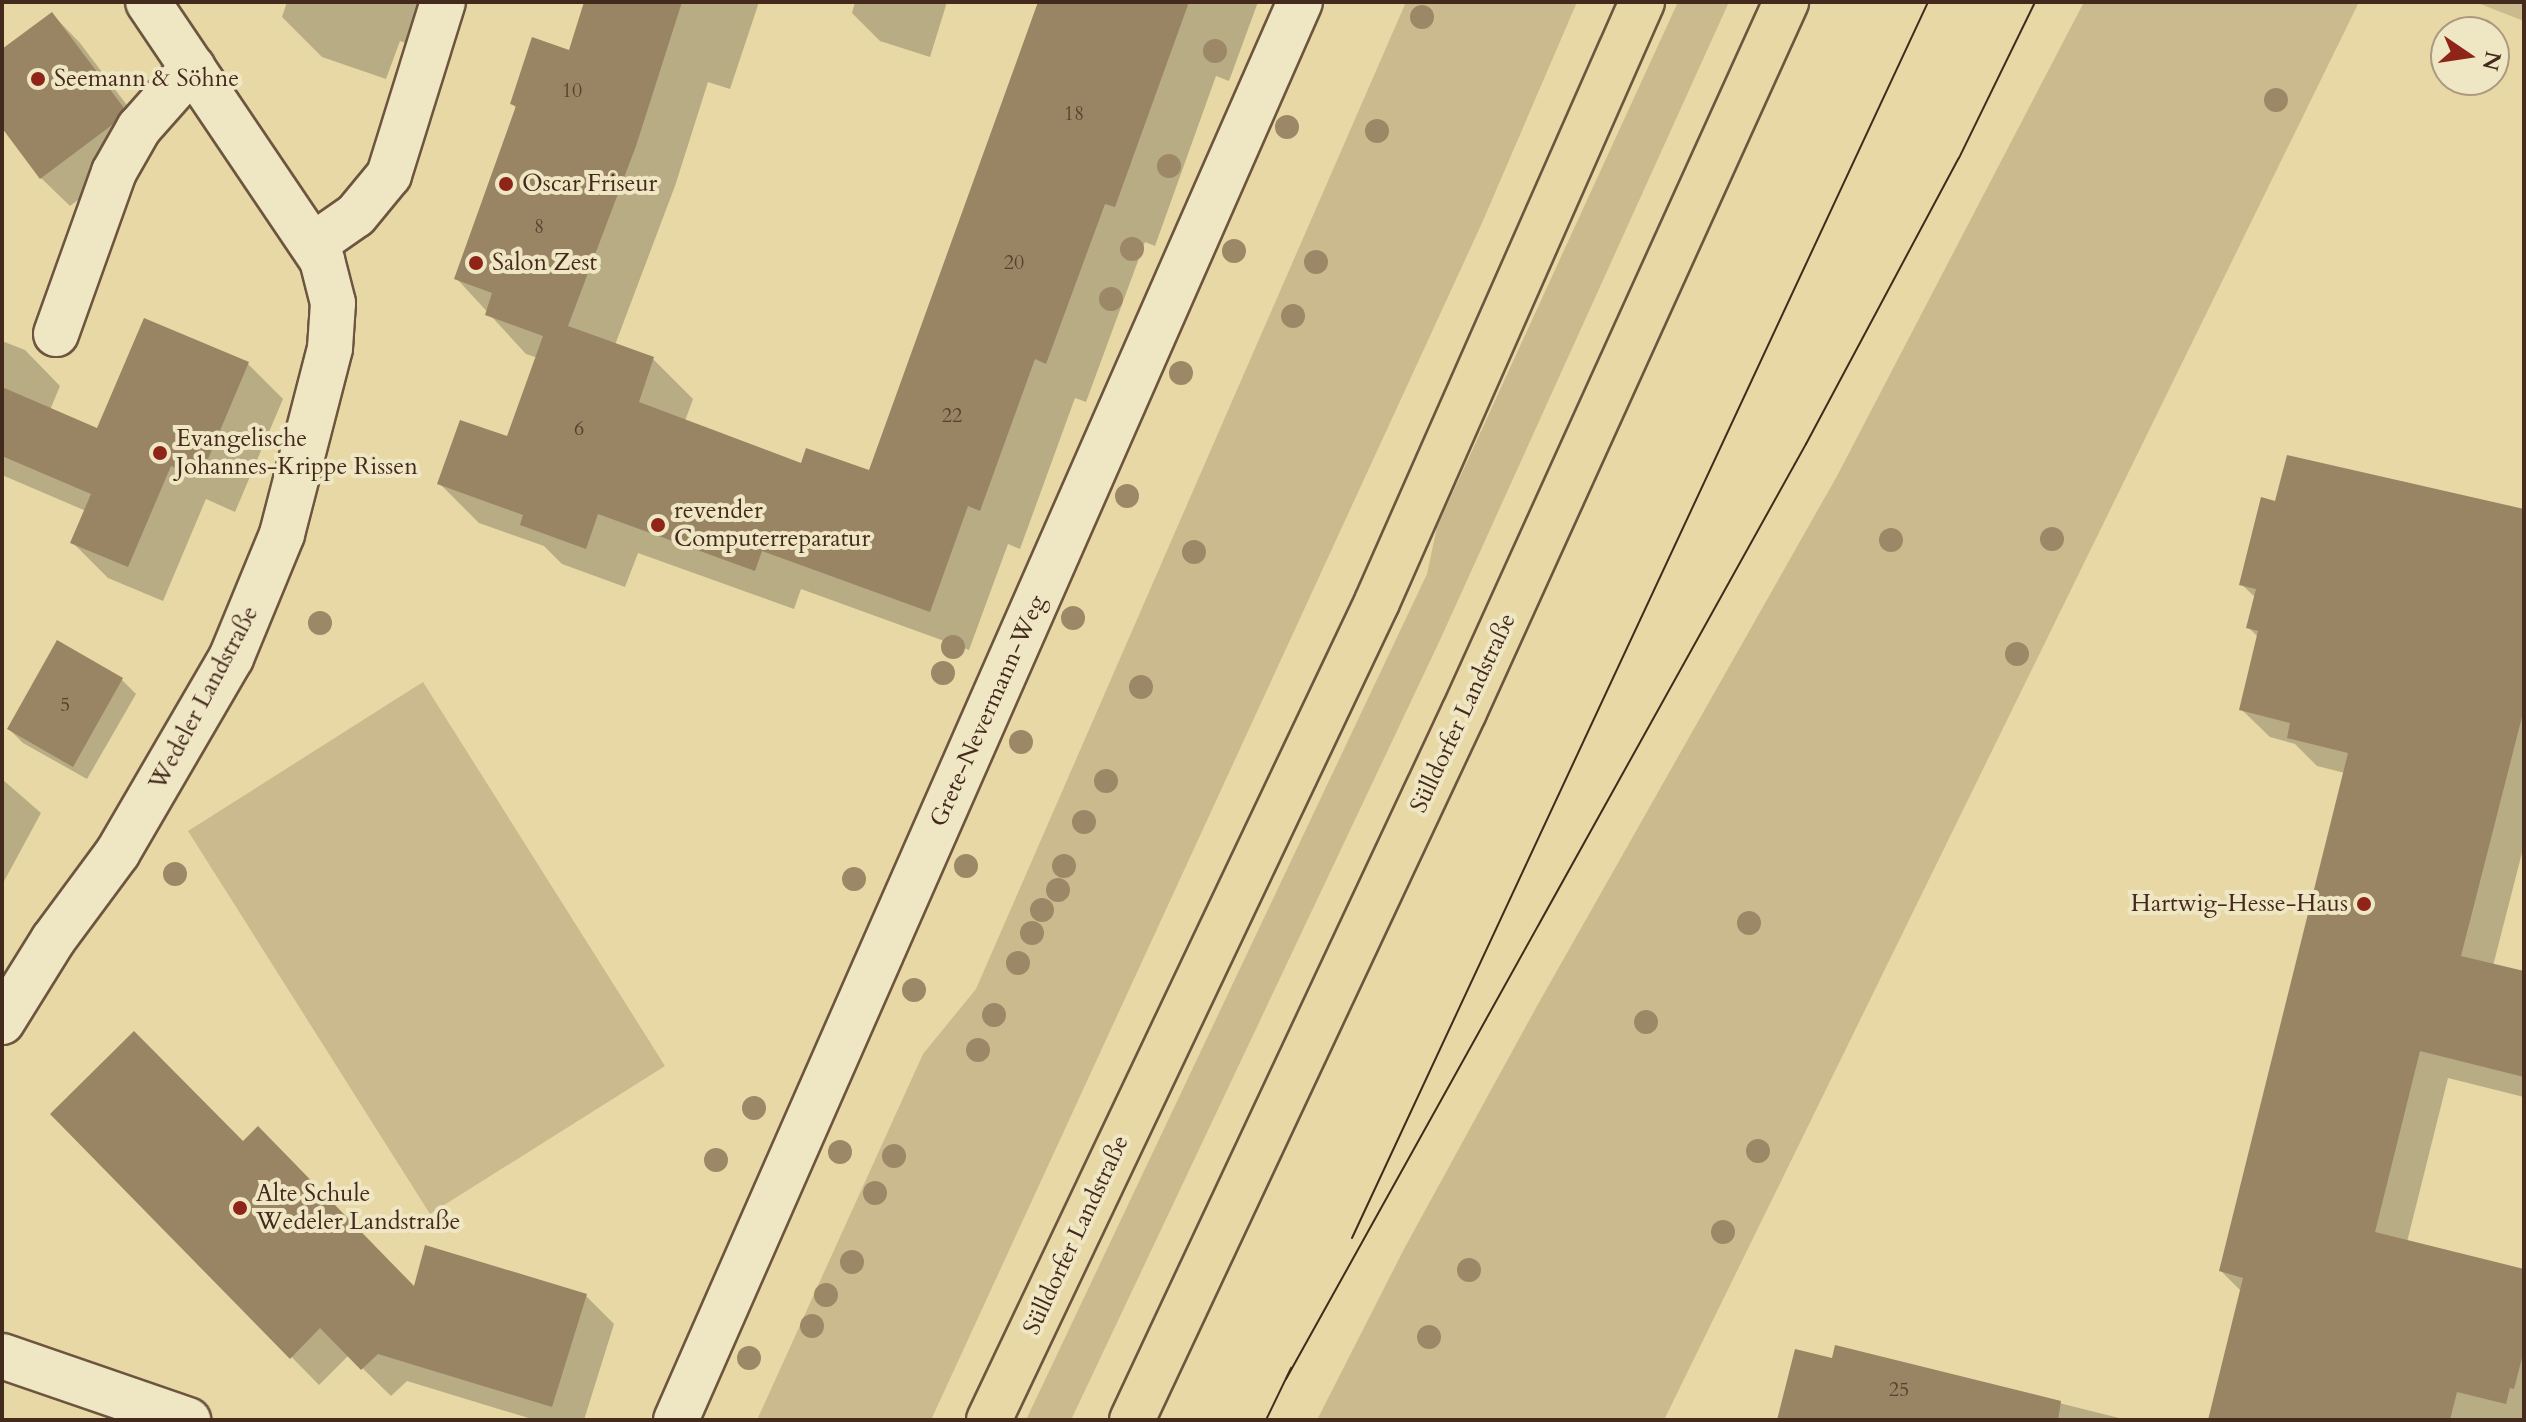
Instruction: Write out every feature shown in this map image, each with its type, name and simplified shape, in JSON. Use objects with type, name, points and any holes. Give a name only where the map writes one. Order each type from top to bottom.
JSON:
[{"type":"highway","name":"Sülldorfer Landstraße","points":[[989,1420],[1377,602],[1642,2]]},
{"type":"highway","name":"Sülldorfer Landstraße","points":[[1132,1420],[1457,726],[1786,2]]},
{"type":"street","name":"Wedeler Landstraße","points":[[2,1022],[53,940],[118,852],[231,658],[282,534],[306,448],[333,325],[329,280],[313,245],[148,2]]},
{"type":"street","points":[[313,245],[356,215],[389,175],[402,144],[443,2]]},
{"type":"street","name":"Grete-Nevermann-Weg","points":[[676,1420],[1300,2]]},
{"type":"street","points":[[56,334],[114,172],[139,128],[193,67]]},
{"type":"street","name":"Wedeler Landstraße","points":[[2,983],[53,940]]},
{"type":"street","points":[[2,1356],[188,1420]]},
{"type":"shaded area","points":[[1406,2],[1577,2],[1482,223],[931,1420],[757,1420],[923,1054],[976,989]]},
{"type":"shaded area","points":[[1678,2],[1729,2],[1440,640],[1071,1420],[1026,1420],[1427,574],[1437,527]]},
{"type":"shaded area","points":[[2084,2],[2359,2],[1664,1420],[1317,1420],[1404,1249],[1537,1006],[1837,476]]},
{"type":"shaded area","points":[[2475,2],[2524,2],[2524,21]]},
{"type":"shaded area","points":[[423,682],[665,1066],[430,1214],[188,831]]},
{"type":"building","points":[[584,2],[682,2],[636,146],[568,326],[654,357],[639,402],[801,463],[806,448],[869,470],[1038,2],[1189,2],[1115,207],[1105,204],[1046,364],[1035,359],[980,511],[968,506],[930,612],[762,551],[755,571],[598,514],[586,549],[520,525],[523,515],[437,484],[460,420],[507,436],[543,336],[485,315],[492,293],[454,279],[516,106],[510,104],[532,37],[569,50]]},
{"type":"building","points":[[52,12],[124,108],[112,125],[40,179],[2,128],[2,49]]},
{"type":"building","name":"Evangelische Johannes-Krippe Rissen","points":[[144,318],[249,362],[200,478],[171,466],[128,567],[70,543],[91,494],[2,456],[2,387],[97,428]]},
{"type":"building","name":"Hartwig-Hesse-Haus","points":[[2287,455],[2524,509],[2524,709],[2461,956],[2524,971],[2524,1077],[2420,1051],[2375,1232],[2524,1269],[2524,1350],[2514,1389],[2510,1388],[2506,1404],[2457,1392],[2450,1420],[2208,1420],[2243,1278],[2219,1271],[2348,753],[2287,738],[2290,723],[2239,710],[2258,631],[2246,628],[2256,589],[2239,585],[2261,497],[2275,501]]},
{"type":"building","points":[[57,640],[123,678],[73,767],[7,729]]},
{"type":"building","name":"Alte Schule Wedeler Landstraße","points":[[134,1031],[243,1141],[258,1126],[414,1286],[425,1245],[587,1294],[552,1407],[378,1354],[361,1370],[320,1328],[290,1359],[50,1114]]},
{"type":"building","points":[[1835,1345],[2061,1401],[2058,1420],[1777,1420],[1795,1349],[1832,1358]]},
{"type":"tram line","points":[[1352,1238],[1928,2]]},
{"type":"tram line","points":[[1286,1379],[1806,444],[1959,158],[2035,2]]},
{"type":"tram line","points":[[1266,1420],[1291,1368]]},
{"type":"place","name":"Seemann & Söhne","points":[[38,79]]},
{"type":"place","name":"Oscar Friseur","points":[[506,184]]},
{"type":"place","name":"Salon Zest","points":[[476,263]]},
{"type":"place","name":"Evangelische Johannes-Krippe Rissen","points":[[160,453]]},
{"type":"place","name":"revender Computerreparatur","points":[[658,525]]},
{"type":"place","name":"Hartwig-Hesse-Haus","points":[[2364,904]]},
{"type":"place","name":"Alte Schule Wedeler Landstraße","points":[[240,1208]]}]
